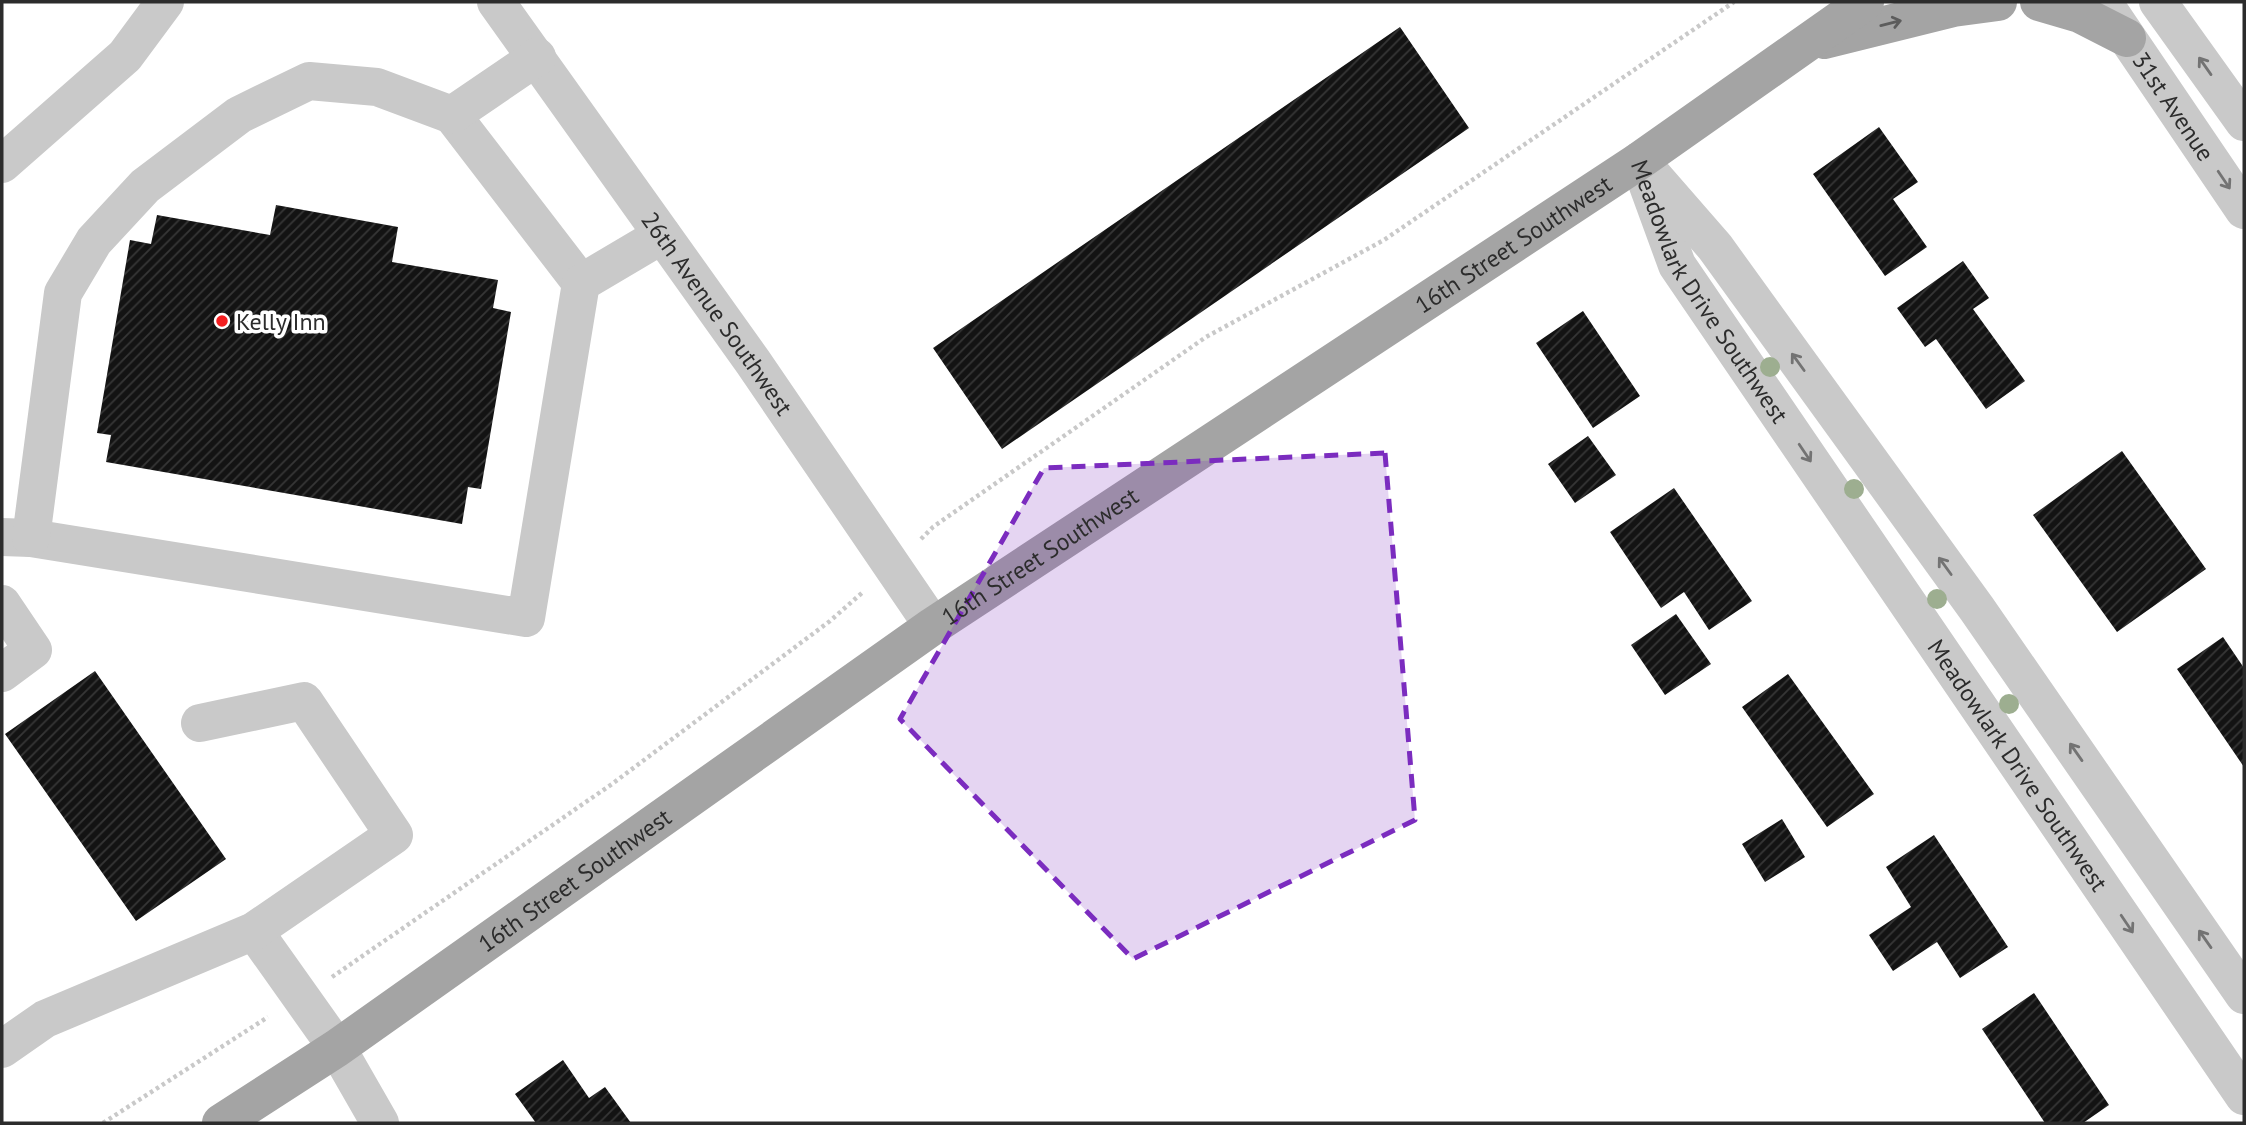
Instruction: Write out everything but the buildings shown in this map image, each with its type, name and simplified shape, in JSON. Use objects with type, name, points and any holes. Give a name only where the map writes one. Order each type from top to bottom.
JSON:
[{"type":"main road","name":"16th Street Southwest","points":[[221,1123],[337,1048],[933,626],[1640,161],[1865,2]]},
{"type":"main road","points":[[1801,46],[1953,8],[1998,2]]},
{"type":"main road","points":[[2039,2],[2080,14],[2127,38]]},
{"type":"street","points":[[2,164],[125,56],[165,2]]},
{"type":"street","name":"26th Avenue Southwest","points":[[496,2],[662,235],[933,626]]},
{"type":"street","name":"31st Avenue","points":[[2102,2],[2244,210]]},
{"type":"street","name":"31st Avenue","points":[[2158,2],[2244,122]]},
{"type":"street","points":[[452,115],[537,57]]},
{"type":"street","points":[[309,81],[377,88],[452,115],[581,284],[526,618],[16,537],[63,293],[94,241],[145,186],[239,115],[309,81]]},
{"type":"street","name":"Meadowlark Drive Southwest","points":[[1640,161],[1714,247],[2239,975]]},
{"type":"street","name":"Meadowlark Drive Southwest","points":[[1640,161],[1677,265],[2244,1096]]},
{"type":"street","points":[[581,284],[662,235]]},
{"type":"street","points":[[2,604],[33,650],[2,673]]},
{"type":"street","points":[[2,1049],[45,1019],[254,931],[394,835],[304,701],[200,723]]},
{"type":"street","points":[[254,931],[337,1048],[380,1123]]},
{"type":"highlighted area","points":[[1385,453],[1415,820],[1133,959],[900,719],[1044,468]]},
{"type":"place","name":"Kelly Inn","points":[[222,321]]}]
